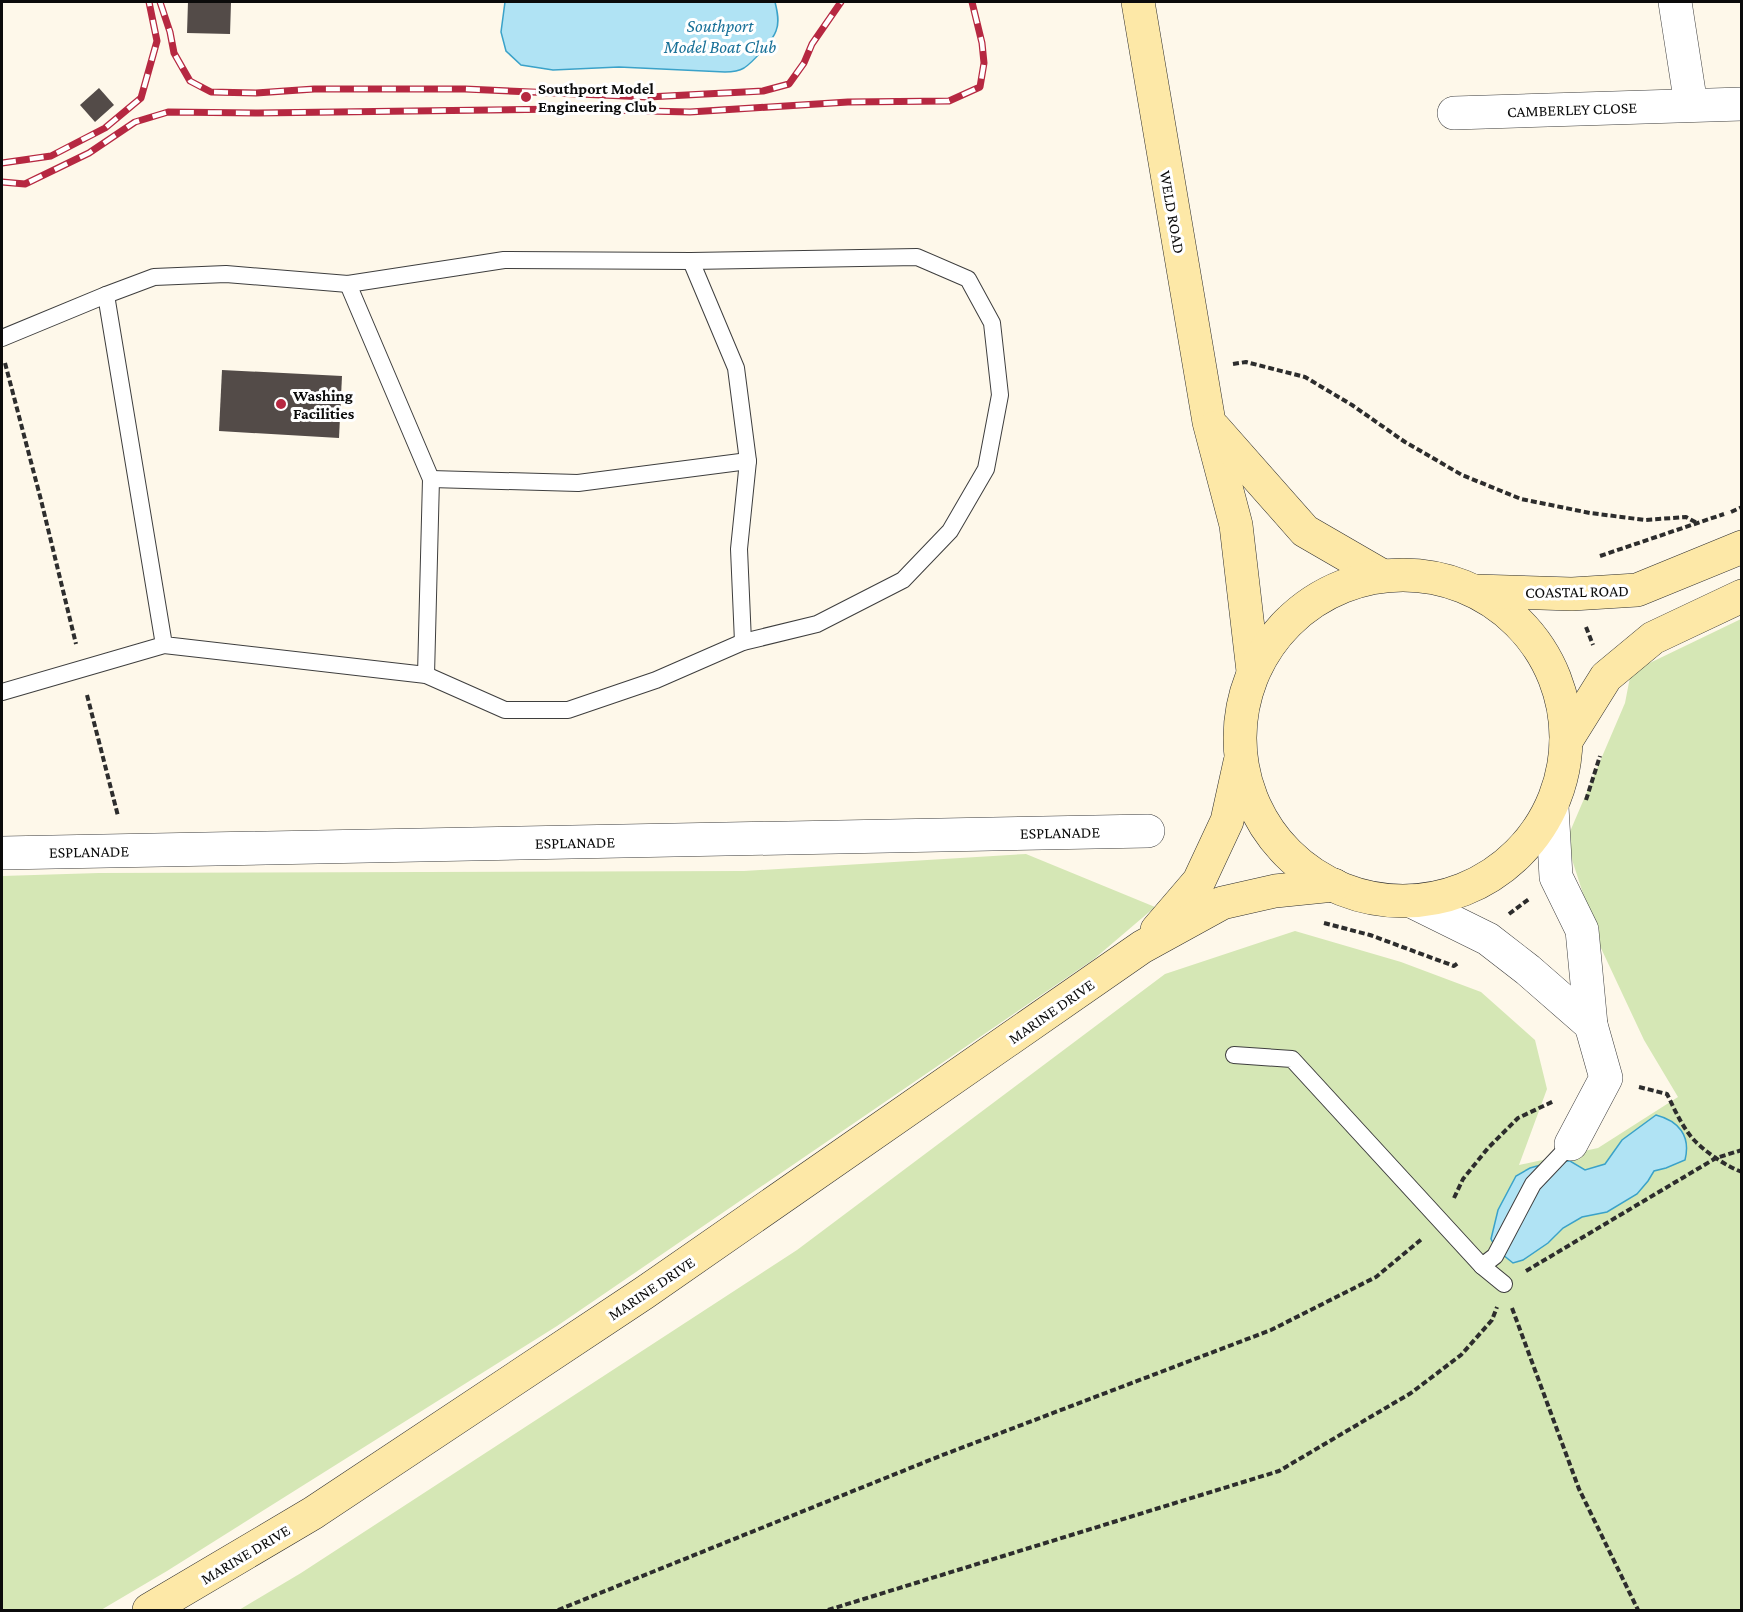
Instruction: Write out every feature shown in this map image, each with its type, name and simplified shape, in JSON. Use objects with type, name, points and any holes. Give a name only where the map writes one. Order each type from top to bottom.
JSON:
[{"type":"street","name":"WELD ROAD","points":[[1138,2],[1209,422],[1236,525],[1253,671]]},
{"type":"street","points":[[1675,2],[1691,105]]},
{"type":"street","name":"CAMBERLEY CLOSE","points":[[1454,113],[1742,104]]},
{"type":"street","points":[[1209,422],[1305,531],[1381,575]]},
{"type":"street","name":"COASTAL ROAD","points":[[1476,591],[1572,594],[1637,590],[1742,547]]},
{"type":"street","points":[[1381,575],[1438,578],[1476,591],[1512,616],[1527,631],[1554,675],[1565,717],[1566,741],[1563,773],[1552,807],[1535,834],[1504,867],[1449,895],[1411,901],[1373,898],[1334,885],[1288,854],[1263,823],[1250,795],[1241,759],[1241,714],[1253,671],[1270,643],[1305,606],[1343,586],[1381,575]]},
{"type":"street","points":[[1566,741],[1606,677],[1653,638],[1742,596]]},
{"type":"street","name":"MARINE DRIVE","points":[[1142,947],[1199,881],[1227,821],[1241,759]]},
{"type":"street","points":[[1552,807],[1556,877],[1582,930],[1591,1025],[1606,1078],[1571,1144]]},
{"type":"street","name":"ESPLANADE","points":[[2,853],[1148,831]]},
{"type":"street","name":"MARINE DRIVE","points":[[149,1611],[313,1513],[644,1293],[1142,947],[1222,903],[1275,891],[1334,885]]},
{"type":"street","points":[[1411,901],[1488,939],[1528,969],[1591,1025]]},
{"type":"lane","points":[[2,338],[154,277],[226,274],[348,284],[504,260],[691,261],[917,257],[968,279],[992,323],[1000,395],[986,469],[950,531],[903,580],[817,624],[743,642],[656,680],[567,710],[505,710],[426,675],[164,645],[2,692]]},
{"type":"lane","points":[[691,261],[736,368],[748,461],[739,549],[743,642]]},
{"type":"lane","points":[[348,284],[431,479],[426,675]]},
{"type":"lane","points":[[106,295],[164,645]]},
{"type":"lane","points":[[431,479],[578,483],[748,461]]},
{"type":"lane","points":[[1234,1055],[1292,1059],[1482,1266],[1504,1284]]},
{"type":"lane","points":[[1482,1266],[1495,1256],[1533,1184],[1571,1144]]},
{"type":"path","points":[[4,362],[41,500],[87,695],[127,850]]},
{"type":"path","points":[[1200,367],[1246,362],[1305,377],[1352,405],[1405,442],[1462,475],[1521,499],[1590,513],[1645,520],[1686,517],[1698,523]]},
{"type":"path","points":[[1591,559],[1742,507]]},
{"type":"path","points":[[1572,594],[1606,677]]},
{"type":"path","points":[[1586,804],[1602,748]]},
{"type":"path","points":[[1321,922],[1370,935],[1454,966],[1488,939],[1508,916],[1556,877]]},
{"type":"path","points":[[1606,1078],[1667,1094],[1679,1118],[1695,1141],[1716,1158],[1742,1172]]},
{"type":"path","points":[[558,1611],[940,1456],[1271,1330],[1376,1277],[1442,1222],[1463,1179],[1488,1148],[1518,1118],[1557,1100]]},
{"type":"path","points":[[828,1611],[1279,1472],[1411,1393],[1461,1355],[1492,1320],[1504,1284],[1716,1158],[1742,1150]]},
{"type":"path","points":[[1504,1284],[1579,1489],[1638,1611]]},
{"type":"green space","points":[[1741,619],[1741,1610],[239,1610],[301,1573],[797,1250],[1165,974],[1295,931],[1401,962],[1481,992],[1535,1040],[1547,1089],[1519,1165],[1598,1148],[1678,1097],[1644,1040],[1600,946],[1566,841],[1625,703],[1631,672]]},
{"type":"green space","points":[[1026,854],[1155,907],[1094,959],[557,1326],[167,1571],[101,1610],[2,1610],[2,876],[99,873],[744,871]]},
{"type":"water","name":"Southport Model Boat Club","points":[[505,2],[775,2],[778,24],[774,35],[762,51],[744,68],[735,71],[619,67],[553,70],[521,65],[506,51],[501,32]]},
{"type":"water","points":[[1656,1115],[1671,1121],[1685,1137],[1685,1160],[1654,1171],[1637,1194],[1607,1212],[1582,1217],[1563,1228],[1548,1243],[1523,1260],[1513,1263],[1497,1250],[1491,1239],[1498,1210],[1516,1176],[1530,1168],[1555,1161],[1570,1161],[1585,1170],[1605,1164],[1622,1140]]},
{"type":"building","points":[[188,2],[231,2],[230,34],[187,33]]},
{"type":"building","points":[[99,88],[114,105],[95,122],[80,105]]},
{"type":"building","name":"Washing Facilities","points":[[222,370],[342,376],[339,438],[219,431]]},
{"type":"railway","points":[[2,163],[51,156],[105,128],[141,98],[157,41],[149,2]]},
{"type":"railway","points":[[160,2],[174,53],[190,81],[211,92],[465,89],[648,97],[763,91],[789,84],[804,63],[812,44],[841,2]]},
{"type":"railway","points":[[2,182],[25,184],[89,153],[135,122],[168,112],[562,109],[690,112],[848,102],[949,101],[980,87],[984,63],[982,43],[972,2]]},
{"type":"place","name":"Southport Model Engineering Club","points":[[526,97]]},
{"type":"place","name":"Washing Facilities","points":[[281,404]]}]
